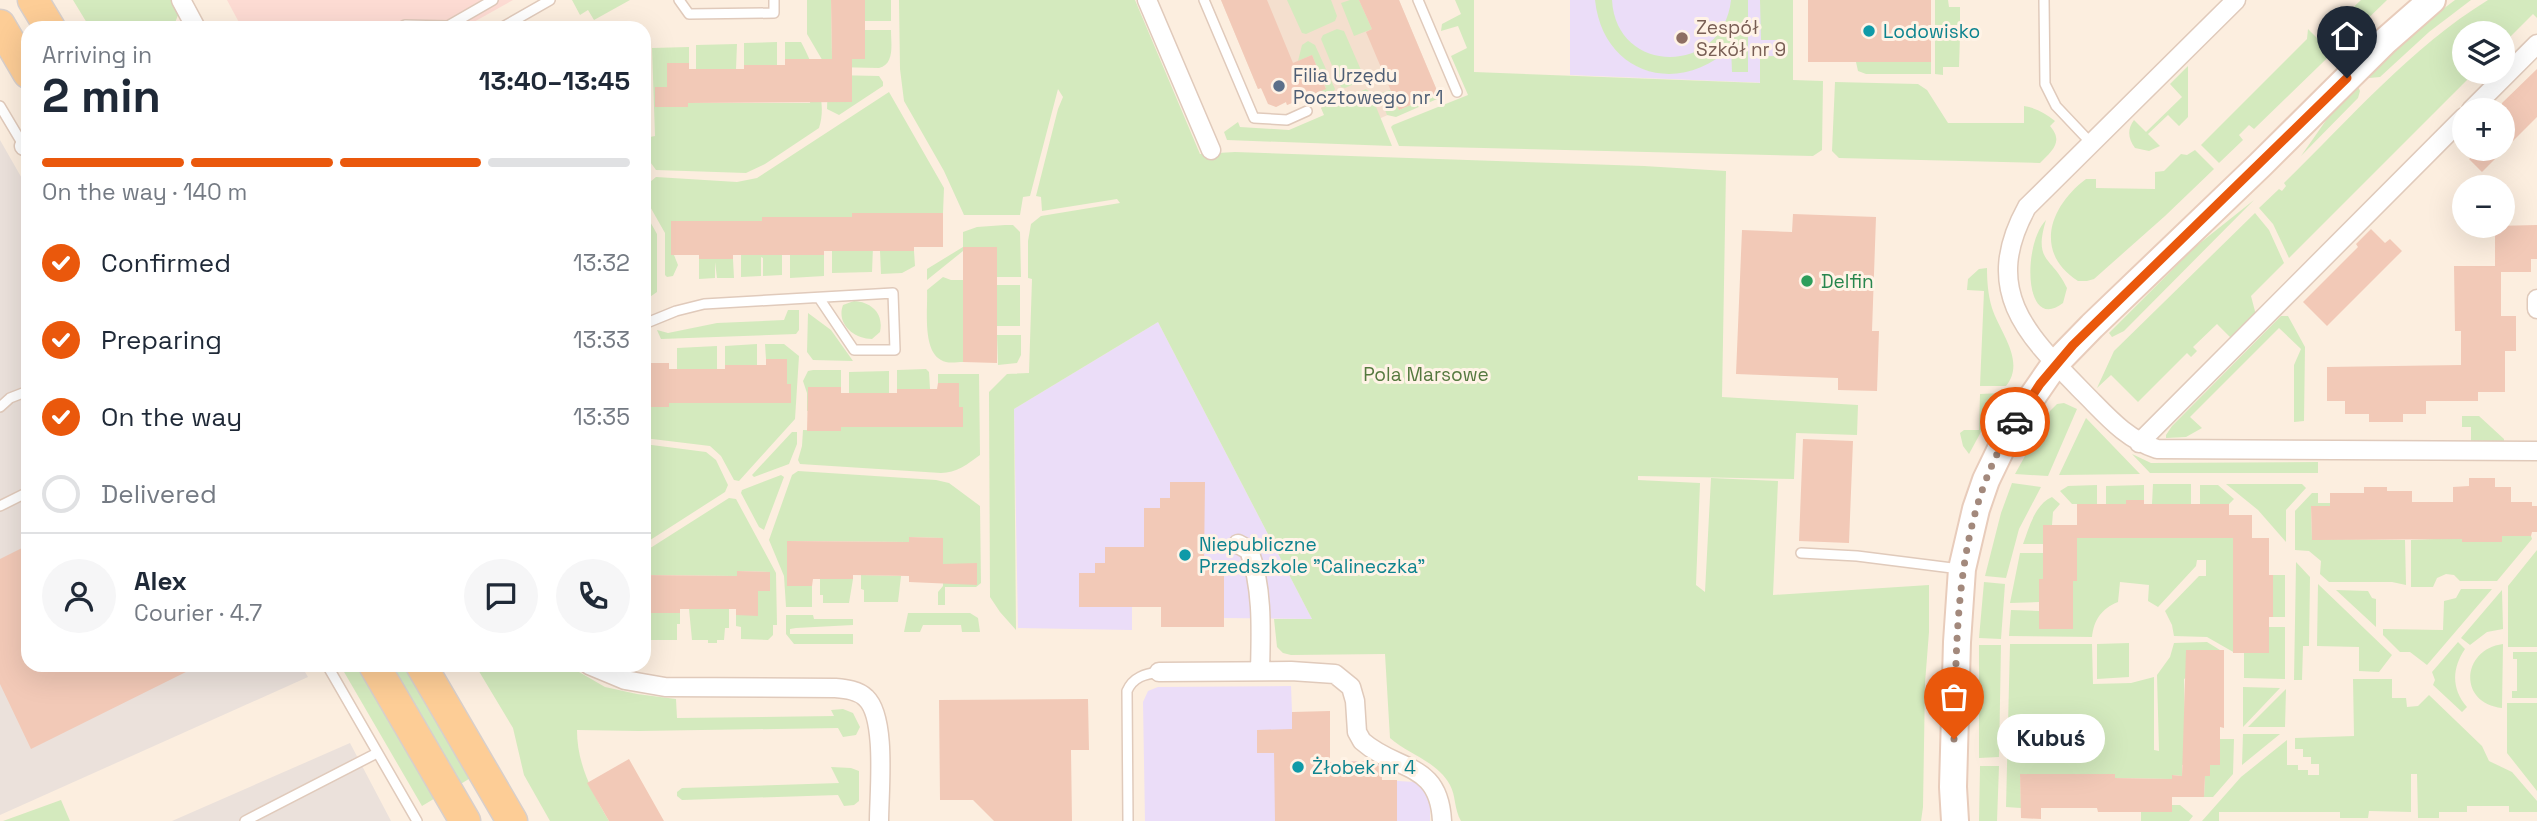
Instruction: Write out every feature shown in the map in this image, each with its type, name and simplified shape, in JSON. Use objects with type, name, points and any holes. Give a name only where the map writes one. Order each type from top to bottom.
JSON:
[{"type":"main road","points":[[33,0],[46,21]]},
{"type":"main road","points":[[0,25],[21,61]]},
{"type":"main road","points":[[378,672],[465,821]]},
{"type":"main road","points":[[425,672],[512,821]]},
{"type":"street","points":[[181,0],[192,21]]},
{"type":"street","points":[[1147,0],[1211,150]]},
{"type":"street","points":[[2236,0],[2027,207],[2015,232],[2008,279],[2017,312],[2039,347],[2121,430],[2138,443],[2157,449],[2537,451]]},
{"type":"street","points":[[1955,821],[1953,787],[1957,642],[1962,569],[1976,509],[1998,452],[2027,403],[2055,364],[2384,42],[2432,0]]},
{"type":"street","points":[[2482,98],[2537,44]]},
{"type":"street","points":[[2138,443],[2452,129]]},
{"type":"street","points":[[2537,299],[2537,309]]},
{"type":"street","points":[[1237,544],[1249,550],[1255,567],[1260,618],[1260,671]]},
{"type":"street","points":[[1159,672],[1260,671],[1335,674],[1351,687],[1355,701],[1357,732],[1362,741],[1429,780],[1440,803],[1442,821]]},
{"type":"street","points":[[606,672],[625,680],[655,686],[835,688],[857,692],[866,698],[878,718],[879,821]]},
{"type":"street","points":[[1942,821],[1953,787]]},
{"type":"lane","points":[[457,21],[493,0]]},
{"type":"lane","points":[[513,21],[550,0]]},
{"type":"lane","points":[[679,0],[689,15],[774,13],[774,0]]},
{"type":"lane","points":[[1204,0],[1254,118],[1287,120],[1307,111]]},
{"type":"lane","points":[[1418,0],[1457,92]]},
{"type":"lane","points":[[2044,0],[2045,84],[2056,106],[2091,143]]},
{"type":"lane","points":[[0,106],[21,139]]},
{"type":"lane","points":[[651,321],[704,304],[893,293],[895,349],[854,351],[819,298]]},
{"type":"lane","points":[[0,407],[10,398],[21,394]]},
{"type":"lane","points":[[0,506],[21,496]]},
{"type":"lane","points":[[1801,553],[1857,556],[1962,569]]},
{"type":"lane","points":[[331,672],[418,821]]},
{"type":"lane","points":[[1128,821],[1127,691],[1136,679],[1144,674],[1159,672]]},
{"type":"lane","points":[[245,821],[377,753]]},
{"type":"shaded area","points":[[227,0],[513,0],[476,21],[238,21]]},
{"type":"shaded area","points":[[1221,0],[1399,0],[1438,93],[1374,121],[1324,114],[1315,94],[1276,107],[1261,88],[1258,89]]},
{"type":"shaded area","name":"Zespół Szkół nr 9","points":[[1570,0],[1793,0],[1793,84],[1570,75]]},
{"type":"shaded area","points":[[0,140],[21,177],[21,672],[305,672],[308,677],[0,815]]},
{"type":"shaded area","points":[[1158,322],[1312,619],[1224,618],[1224,627],[1161,627],[1161,607],[1132,607],[1132,630],[1018,628],[1014,409]]},
{"type":"shaded area","points":[[1291,686],[1292,712],[1322,774],[1349,773],[1349,761],[1381,761],[1382,780],[1415,782],[1426,791],[1430,804],[1430,821],[1145,821],[1143,702],[1148,691],[1158,687]]},
{"type":"shaded area","points":[[350,743],[391,821],[172,821]]},
{"type":"green space","points":[[73,0],[175,0],[180,10],[176,21],[86,21]]},
{"type":"green space","points":[[572,0],[630,0],[594,20],[588,10],[580,15]]},
{"type":"green space","points":[[807,0],[831,0],[832,59],[865,59],[865,30],[891,30],[891,53],[888,62],[879,68],[833,67],[824,63],[807,34]]},
{"type":"green space","points":[[865,0],[891,0],[891,21],[865,21]]},
{"type":"green space","name":"Pola Marsowe","points":[[899,0],[1135,0],[1200,154],[1235,152],[1726,171],[1722,397],[1858,405],[1857,435],[1796,433],[1794,479],[1638,476],[1638,480],[1700,483],[1696,585],[1705,592],[1711,478],[1778,481],[1773,595],[1929,585],[1921,821],[1461,821],[1452,789],[1444,777],[1430,764],[1390,738],[1385,654],[1291,655],[1283,653],[1277,647],[1274,619],[1312,619],[1158,322],[1014,409],[1016,630],[990,597],[989,392],[1007,374],[1029,373],[1032,279],[1028,278],[1028,241],[1031,224],[1041,216],[1120,203],[1117,199],[1042,211],[1041,197],[1036,196],[1063,97],[1058,89],[1030,196],[1023,197],[1020,215],[964,215],[944,171],[904,101],[900,69]]},
{"type":"green space","points":[[1287,0],[1331,0],[1337,16],[1335,21],[1306,34],[1302,33]]},
{"type":"green space","points":[[1359,0],[1372,29],[1354,36],[1341,3]]},
{"type":"green space","points":[[1455,0],[1474,0],[1474,72],[1760,83],[1760,56],[1784,56],[1784,40],[1761,40],[1760,0],[1793,0],[1793,80],[1823,81],[1822,150],[1813,156],[1399,146],[1391,127],[1393,125],[1468,95],[1451,56],[1467,48],[1458,26],[1441,31],[1442,24],[1461,14]]},
{"type":"green space","points":[[1595,0],[1612,0],[1618,25],[1631,43],[1649,53],[1670,57],[1691,53],[1710,43],[1724,25],[1731,0],[1748,0],[1748,72],[1732,72],[1731,47],[1711,62],[1689,71],[1667,74],[1646,70],[1628,61],[1612,46],[1601,26]]},
{"type":"green space","points":[[1935,0],[1948,0],[1949,7],[1960,7],[1960,25],[1935,25]]},
{"type":"green space","points":[[2361,0],[2387,0],[2254,129],[2249,125],[2239,135],[2243,140],[2219,163],[2201,145],[2307,39],[2308,29],[2319,40]]},
{"type":"green space","points":[[2455,0],[2471,0],[2429,32],[2380,77],[2369,78],[2399,46]]},
{"type":"green space","points":[[2488,0],[2537,0],[2537,18],[2533,14],[2515,32],[2515,21],[2457,21]]},
{"type":"green space","points":[[2452,25],[2452,84],[2463,84],[2289,258],[2273,224],[2259,208],[2279,189],[2282,191],[2286,186],[2284,183],[2406,62]]},
{"type":"green space","points":[[1337,29],[1344,31],[1364,77],[1345,88],[1341,87],[1321,39],[1323,35]]},
{"type":"green space","points":[[1935,34],[1960,35],[1959,67],[1943,67],[1943,75],[1935,74]]},
{"type":"green space","points":[[1308,41],[1315,45],[1335,89],[1332,94],[1318,101],[1315,93],[1326,88],[1312,55],[1298,61],[1302,45]]},
{"type":"green space","points":[[777,42],[777,65],[744,65],[744,43]]},
{"type":"green space","points":[[785,42],[801,42],[811,62],[821,95],[819,128],[765,164],[746,173],[656,170],[651,163],[651,137],[655,136],[652,48],[689,47],[689,63],[667,63],[667,87],[655,88],[655,107],[688,107],[688,103],[810,103],[811,84],[785,59]]},
{"type":"green space","points":[[737,44],[736,69],[696,69],[696,45]]},
{"type":"green space","points":[[1856,62],[1931,62],[1931,74],[1866,74],[1858,71]]},
{"type":"green space","points":[[2188,66],[2188,117],[2179,126],[2168,115],[2148,134],[2160,146],[2149,151],[2135,148],[2129,134],[2132,123],[2134,120],[2146,132],[2182,97],[2170,84]]},
{"type":"green space","points":[[832,75],[879,76],[883,86],[839,115],[827,109],[828,78]]},
{"type":"green space","points":[[1835,82],[1918,84],[1927,90],[1948,123],[2024,123],[2024,106],[2028,107],[2055,121],[2050,126],[2056,137],[2055,146],[2040,163],[1839,158],[1832,151]]},
{"type":"green space","points":[[2358,86],[2358,98],[2301,156],[2334,109]]},
{"type":"green space","points":[[1366,89],[1370,92],[1392,146],[1227,140],[1224,132],[1238,122],[1240,127],[1289,130],[1324,115],[1321,108]]},
{"type":"green space","points":[[1390,90],[1399,110],[1438,93],[1440,96],[1396,117],[1387,115],[1379,94]]},
{"type":"green space","points":[[889,92],[944,188],[943,213],[671,222],[671,255],[674,255],[678,265],[673,276],[667,277],[665,233],[651,208],[651,181],[656,177],[737,182],[757,178]]},
{"type":"green space","points":[[2195,150],[2214,169],[2165,216],[2094,279],[2078,281],[2064,269],[2055,257],[2051,243],[2052,229],[2063,202],[2073,190],[2086,179],[2096,179],[2096,188],[2155,189],[2155,172],[2164,171],[2181,154],[2187,155]]},
{"type":"green space","points":[[2254,200],[2124,331],[2112,337],[2109,333],[2195,247]]},
{"type":"green space","points":[[2255,213],[2269,230],[2284,263],[2251,296],[2256,315],[2231,338],[2217,324],[2193,347],[2197,351],[2191,357],[2187,353],[2138,402],[2111,375],[2097,388],[2114,351]]},
{"type":"green space","points":[[2046,220],[2043,252],[2067,288],[2063,303],[2050,309],[2041,306],[2034,297],[2031,282],[2033,248],[2038,232]]},
{"type":"green space","points":[[651,223],[657,234],[657,292],[651,296]]},
{"type":"green space","points":[[1013,225],[1020,232],[1021,277],[997,277],[997,247],[963,251],[927,280],[927,269],[963,247],[963,232],[977,227]]},
{"type":"green space","points":[[873,247],[872,272],[832,273],[832,251]]},
{"type":"green space","points":[[782,251],[782,275],[763,276],[761,257],[761,276],[741,277],[741,255]]},
{"type":"green space","points":[[880,251],[914,251],[915,266],[902,273],[881,274]]},
{"type":"green space","points":[[790,255],[824,255],[824,276],[790,278]]},
{"type":"green space","points":[[699,259],[733,259],[734,278],[717,278],[715,262],[715,278],[699,279]]},
{"type":"green space","points":[[1987,268],[1992,308],[2012,357],[2013,367],[2006,386],[1980,386],[1984,291],[1967,290],[1968,279],[1979,269]]},
{"type":"green space","points":[[943,277],[963,280],[963,362],[941,360],[935,355],[928,338],[927,290]]},
{"type":"green space","points":[[997,285],[1020,285],[1020,326],[997,326]]},
{"type":"green space","points":[[854,301],[866,304],[878,315],[880,332],[872,339],[853,333],[844,324],[841,312],[843,305]]},
{"type":"green space","points":[[788,310],[799,310],[799,330],[796,334],[661,339],[657,330],[668,333],[717,323],[784,320]]},
{"type":"green space","points":[[808,313],[831,330],[853,361],[813,360],[807,352]]},
{"type":"green space","points":[[2281,316],[2288,316],[2305,347],[2304,421],[2294,422],[2294,365],[2301,349],[2279,328],[2190,417],[2202,428],[2186,437],[2166,438],[2172,426]]},
{"type":"green space","points":[[997,335],[1021,335],[1021,355],[1017,363],[998,365]]},
{"type":"green space","points":[[757,344],[757,365],[725,365],[725,346]]},
{"type":"green space","points":[[765,344],[784,344],[799,356],[795,419],[739,481],[734,480],[721,456],[710,446],[651,439],[651,407],[668,407],[669,403],[791,403],[791,384],[787,384],[787,360],[766,359]]},
{"type":"green space","points":[[717,346],[717,369],[677,369],[677,348]]},
{"type":"green space","points":[[926,369],[929,372],[930,389],[897,389],[897,370]]},
{"type":"green space","points":[[841,370],[841,387],[820,387],[820,411],[807,411],[807,393],[803,381],[808,371]]},
{"type":"green space","points":[[889,371],[889,393],[849,393],[849,372]]},
{"type":"green space","points":[[938,374],[979,374],[980,455],[966,465],[941,473],[800,464],[798,460],[803,430],[841,431],[841,427],[963,427],[963,408],[959,407],[959,383],[938,383]]},
{"type":"green space","points":[[2002,393],[1969,454],[1963,446],[1960,433],[1964,430],[1979,430],[1980,394]]},
{"type":"green space","points":[[2064,403],[2077,409],[2048,476],[2015,474],[2050,411],[2057,404]]},
{"type":"green space","points":[[2462,416],[2479,416],[2504,442],[2471,442],[2471,427],[2462,427]]},
{"type":"green space","points":[[2086,418],[2140,474],[2059,475]]},
{"type":"green space","points":[[792,432],[797,432],[797,444],[789,464],[754,477],[752,475]]},
{"type":"green space","points":[[651,445],[706,452],[716,460],[728,485],[725,492],[651,540]]},
{"type":"green space","points":[[2132,454],[2151,463],[2318,462],[2318,473],[2150,473]]},
{"type":"green space","points":[[798,471],[949,483],[980,506],[981,583],[976,587],[945,587],[945,605],[938,605],[938,592],[943,586],[942,538],[909,537],[909,542],[787,541],[791,585],[812,586],[812,607],[786,607],[784,576],[769,540],[792,475]]},
{"type":"green space","points":[[781,475],[784,477],[764,530],[759,527],[741,493],[742,490]]},
{"type":"green space","points":[[2012,483],[2041,487],[2019,529],[2006,578],[1985,576],[2001,513]]},
{"type":"green space","points":[[2153,484],[2191,484],[2191,504],[2152,504]]},
{"type":"green space","points":[[2226,484],[2302,484],[2306,488],[2286,510],[2286,542],[2258,510]]},
{"type":"green space","points":[[2097,485],[2097,504],[2072,504],[2060,491],[2068,486]]},
{"type":"green space","points":[[2144,485],[2144,500],[2106,504],[2106,486]]},
{"type":"green space","points":[[2200,485],[2218,485],[2234,499],[2229,504],[2200,504]]},
{"type":"green space","points":[[2312,493],[2318,493],[2318,503],[2330,503],[2330,506],[2311,506],[2312,539],[2405,540],[2406,585],[2392,582],[2329,582],[2320,574],[2321,561],[2309,551],[2295,550],[2295,511]]},
{"type":"green space","points":[[2052,497],[2060,504],[2053,512],[2052,525],[2043,525],[2043,544],[2023,544],[2037,511]]},
{"type":"green space","points":[[729,498],[736,499],[776,573],[777,625],[773,625],[773,635],[768,640],[741,639],[741,627],[736,626],[736,615],[758,615],[758,591],[770,591],[770,572],[737,571],[737,576],[651,575],[651,548]]},
{"type":"green space","points":[[2531,536],[2532,539],[2497,581],[2460,581],[2454,575],[2446,574],[2437,578],[2433,587],[2411,587],[2411,540]]},
{"type":"green space","points":[[2077,538],[2235,538],[2235,653],[2207,637],[2174,636],[2165,611],[2199,576],[2206,576],[2206,560],[2197,560],[2196,566],[2158,607],[2148,601],[2149,585],[2120,582],[2118,602],[2099,616],[2092,637],[2009,636],[2011,610],[2039,611],[2039,629],[2073,629],[2073,581],[2077,580]]},
{"type":"green space","points":[[2537,550],[2537,647],[2508,647],[2508,586]]},
{"type":"green space","points":[[2020,553],[2043,553],[2043,579],[2039,602],[2010,603]]},
{"type":"green space","points":[[2296,562],[2310,577],[2309,646],[2303,646],[2302,680],[2294,680]]},
{"type":"green space","points":[[861,575],[901,576],[898,602],[864,602]]},
{"type":"green space","points":[[2273,575],[2285,575],[2285,617],[2273,617]]},
{"type":"green space","points":[[820,579],[853,579],[849,603],[823,603]]},
{"type":"green space","points":[[1984,582],[2005,584],[2001,639],[1979,638]]},
{"type":"green space","points":[[2318,584],[2392,655],[2379,672],[2359,671],[2359,647],[2317,646]]},
{"type":"green space","points":[[2461,589],[2492,589],[2427,665],[2410,652],[2400,652],[2383,635],[2383,629],[2443,630],[2444,601],[2456,598]]},
{"type":"green space","points":[[2336,590],[2368,591],[2372,598],[2376,599],[2376,627]]},
{"type":"green space","points":[[2502,590],[2503,629],[2487,632],[2470,645],[2461,638]]},
{"type":"green space","points":[[689,609],[729,609],[729,628],[725,628],[724,640],[708,643],[708,640],[692,640]]},
{"type":"green space","points":[[651,613],[680,613],[677,640],[651,640]]},
{"type":"green space","points":[[908,613],[970,613],[978,618],[980,632],[962,632],[961,625],[923,625],[920,632],[904,632]]},
{"type":"green space","points":[[786,615],[813,615],[814,619],[853,619],[853,625],[796,628],[790,629],[790,634],[853,634],[853,644],[794,644],[786,634]]},
{"type":"green space","points":[[2269,627],[2285,627],[2285,679],[2244,678],[2244,653],[2269,653]]},
{"type":"green space","points":[[2207,642],[2220,650],[2186,650],[2186,765],[2182,765],[2182,776],[2173,775],[2172,779],[2115,778],[2115,775],[2020,775],[2021,808],[2006,807],[2010,644],[2092,644],[2093,684],[2131,683],[2154,677],[2154,750],[2159,751],[2157,675],[2170,657],[2174,643]]},
{"type":"green space","points":[[2458,642],[2465,649],[2455,678],[2458,693],[2467,707],[2462,712],[2433,685],[2435,680],[2432,672]]},
{"type":"green space","points":[[2129,643],[2129,677],[2097,679],[2097,644]]},
{"type":"green space","points":[[2503,644],[2502,708],[2487,704],[2477,697],[2470,676],[2479,655],[2489,648]]},
{"type":"green space","points":[[1979,645],[2001,645],[1999,757],[1979,758]]},
{"type":"green space","points":[[2513,652],[2537,652],[2537,698],[2512,698],[2512,691],[2517,691],[2517,659],[2513,659]]},
{"type":"green space","points":[[344,672],[364,672],[437,797],[422,806]]},
{"type":"green space","points":[[393,672],[411,672],[472,777],[459,785]]},
{"type":"green space","points":[[479,672],[579,672],[605,687],[676,699],[677,718],[834,716],[831,710],[843,709],[853,713],[860,727],[856,735],[843,737],[838,728],[577,730],[583,766],[591,788],[609,821],[550,821],[524,775],[513,728]]},
{"type":"green space","points":[[2353,679],[2392,679],[2392,698],[2406,698],[2407,707],[2418,706],[2429,695],[2482,746],[2489,761],[2512,772],[2537,801],[2537,812],[2509,812],[2509,806],[2467,806],[2467,812],[2439,812],[2439,818],[2418,818],[2417,774],[2411,774],[2411,812],[2369,811],[2368,818],[2340,818],[2340,812],[2219,812],[2219,821],[2202,821],[2241,777],[2287,740],[2287,765],[2298,765],[2298,770],[2308,770],[2308,775],[2319,775],[2319,764],[2311,764],[2311,757],[2303,757],[2303,749],[2295,749],[2295,738],[2354,736]]},
{"type":"green space","points":[[2243,687],[2280,688],[2243,727]]},
{"type":"green space","points":[[2286,689],[2285,727],[2248,727]]},
{"type":"green space","points":[[2507,703],[2537,703],[2537,791],[2507,753]]},
{"type":"green space","points":[[2243,734],[2280,734],[2242,765]]},
{"type":"green space","points":[[2220,739],[2234,739],[2233,774],[2213,797],[2204,797],[2205,776],[2210,775],[2210,765],[2220,765]]},
{"type":"green space","points":[[1980,766],[1999,766],[1997,821],[1979,821]]},
{"type":"green space","points":[[831,767],[859,771],[859,801],[854,805],[844,806],[838,795],[682,800],[677,796],[677,792],[682,788],[839,783]]},
{"type":"green space","points":[[61,800],[70,821],[3,821]]},
{"type":"green space","points":[[2172,805],[2180,805],[2193,816],[2189,821],[2141,821],[2141,812],[2171,812]]},
{"type":"building","points":[[831,0],[865,0],[865,59],[852,59],[852,102],[688,103],[688,107],[655,107],[655,87],[667,87],[667,63],[689,63],[689,69],[744,69],[744,65],[785,65],[785,59],[832,59]]},
{"type":"building","points":[[1221,0],[1267,0],[1293,63],[1312,55],[1326,89],[1287,105],[1286,102],[1276,107],[1268,104],[1261,88],[1258,89]]},
{"type":"building","points":[[1359,0],[1399,0],[1438,93],[1399,110],[1366,32],[1372,29]]},
{"type":"building","name":"Lodowisko","points":[[1808,0],[1931,0],[1931,62],[1808,62]]},
{"type":"building","points":[[2537,69],[2537,117],[2515,139],[2515,98],[2507,98]]},
{"type":"building","points":[[2471,161],[2493,161],[2482,172]]},
{"type":"building","points":[[852,213],[943,213],[943,247],[914,247],[914,251],[824,251],[824,255],[733,255],[733,259],[699,259],[699,255],[671,255],[671,221],[762,221],[762,217],[852,217]]},
{"type":"building","name":"Delfin","points":[[1793,214],[1876,217],[1872,331],[1879,331],[1877,391],[1838,390],[1838,378],[1736,374],[1742,230],[1792,232]]},
{"type":"building","points":[[2537,225],[2537,259],[2531,259],[2531,272],[2501,272],[2501,316],[2516,316],[2516,351],[2505,351],[2505,392],[2478,392],[2478,401],[2426,401],[2426,414],[2403,414],[2403,422],[2369,422],[2369,414],[2345,414],[2345,401],[2327,401],[2327,367],[2461,365],[2461,331],[2455,331],[2454,266],[2495,266],[2495,238],[2515,238],[2515,226]]},
{"type":"building","points":[[2371,229],[2385,243],[2390,239],[2402,251],[2327,326],[2303,302],[2358,247],[2356,244]]},
{"type":"building","points":[[963,247],[997,247],[997,363],[963,362]]},
{"type":"building","points":[[766,359],[787,359],[787,384],[791,384],[791,403],[669,403],[669,407],[651,407],[651,363],[669,363],[669,369],[725,369],[725,365],[766,365]]},
{"type":"building","points":[[938,383],[959,383],[959,407],[963,407],[963,427],[841,427],[841,431],[807,431],[808,387],[841,387],[841,393],[897,393],[897,389],[937,389]]},
{"type":"building","points":[[1803,439],[1853,441],[1849,543],[1799,541]]},
{"type":"building","points":[[2469,478],[2495,478],[2495,487],[2511,487],[2511,502],[2532,502],[2532,506],[2537,506],[2537,532],[2532,532],[2531,536],[2502,536],[2502,542],[2462,542],[2462,539],[2312,540],[2311,506],[2330,506],[2330,493],[2364,493],[2364,487],[2387,487],[2387,491],[2412,491],[2412,502],[2453,502],[2453,487],[2469,486]]},
{"type":"building","name":"Niepubliczne Przedszkole \"Calineczka\"","points":[[1170,482],[1205,482],[1204,564],[1224,565],[1224,627],[1161,627],[1161,607],[1079,607],[1079,573],[1095,573],[1095,563],[1105,563],[1105,547],[1144,547],[1144,508],[1160,508],[1160,498],[1170,498]]},
{"type":"building","points":[[2126,500],[2144,500],[2144,504],[2229,504],[2229,515],[2252,515],[2252,538],[2269,538],[2269,575],[2273,575],[2273,617],[2269,617],[2269,653],[2233,653],[2233,538],[2077,538],[2077,581],[2073,581],[2073,629],[2039,629],[2043,525],[2077,525],[2077,504],[2126,504]]},
{"type":"building","points":[[909,537],[943,538],[943,564],[977,563],[977,585],[909,582],[909,576],[853,575],[853,579],[813,579],[812,586],[787,586],[787,541],[909,542]]},
{"type":"building","points":[[21,548],[21,672],[186,672],[31,749],[0,684],[0,559]]},
{"type":"building","points":[[737,571],[770,572],[770,591],[758,591],[758,616],[736,615],[736,609],[680,609],[680,613],[651,613],[651,575],[737,576]]},
{"type":"building","points":[[2186,650],[2224,650],[2224,728],[2220,727],[2220,765],[2210,765],[2210,776],[2205,776],[2204,797],[2172,797],[2172,812],[2098,812],[2097,808],[2041,808],[2041,819],[2021,818],[2020,774],[2115,774],[2115,778],[2172,779],[2172,775],[2182,776]]},
{"type":"building","points":[[1088,699],[1089,750],[1071,750],[1072,821],[994,821],[973,800],[940,800],[939,700]]},
{"type":"building","name":"Żłobek nr 4","points":[[1330,711],[1330,762],[1370,761],[1381,767],[1382,780],[1397,780],[1397,821],[1275,821],[1274,753],[1257,753],[1257,730],[1292,729],[1292,712]]},
{"type":"building","points":[[629,759],[664,821],[609,821],[587,783]]},
{"type":"way so far","points":[[1954,739],[1959,605],[1967,541],[1986,480],[2015,422]]},
{"type":"place","name":"Lodowisko","points":[[1869,31]]},
{"type":"place","name":"Zespół Szkół nr 9","points":[[1682,38]]},
{"type":"place","name":"Filia Urzędu Pocztowego nr 1","points":[[1279,86]]},
{"type":"place","name":"Delfin","points":[[1807,281]]},
{"type":"place","name":"Niepubliczne Przedszkole \"Calineczka\"","points":[[1185,555]]},
{"type":"place","name":"Kubuś","points":[[1954,739]]},
{"type":"place","name":"Żłobek nr 4","points":[[1298,767]]},
{"type":"route","points":[[2015,422],[2055,364],[2073,345],[2347,78]]}]
